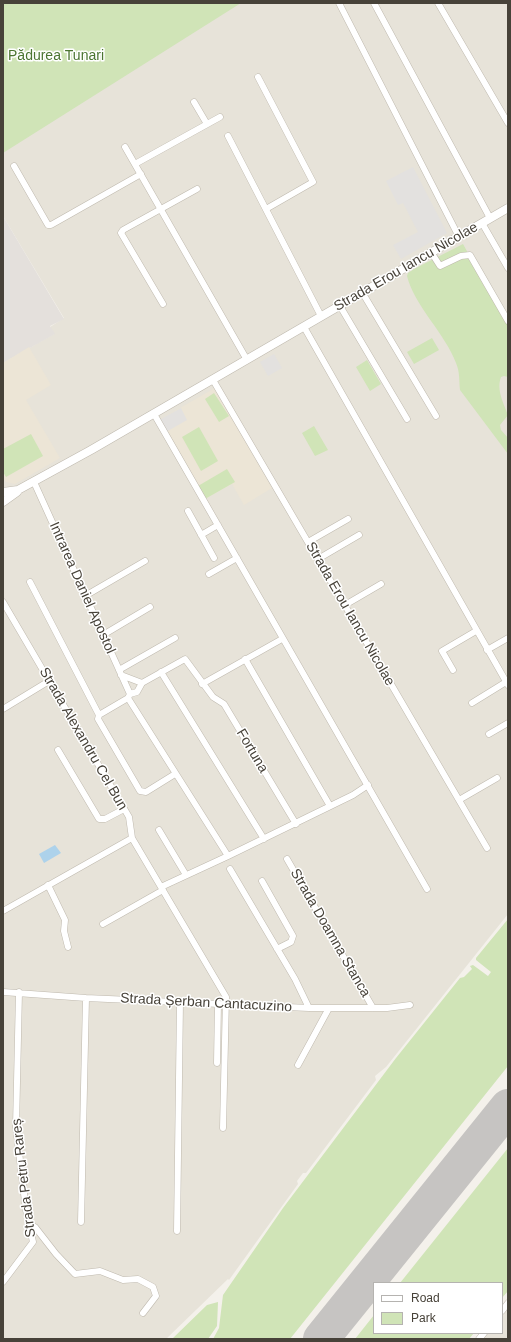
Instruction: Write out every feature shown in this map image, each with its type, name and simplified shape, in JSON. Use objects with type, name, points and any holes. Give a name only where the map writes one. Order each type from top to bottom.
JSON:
[{"type":"street","points":[[339,3],[459,236]]},
{"type":"street","points":[[374,3],[490,218]]},
{"type":"street","points":[[438,3],[508,123]]},
{"type":"street","points":[[258,77],[313,182],[266,209]]},
{"type":"street","points":[[194,102],[207,124]]},
{"type":"street","points":[[135,164],[220,117]]},
{"type":"street","points":[[228,136],[321,316]]},
{"type":"street","points":[[125,147],[247,360]]},
{"type":"street","points":[[14,166],[48,225],[51,225],[141,174]]},
{"type":"street","points":[[163,304],[122,233],[197,189]]},
{"type":"street","name":"Strada Erou Iancu Nicolae","points":[[3,502],[18,490],[154,414],[508,208]]},
{"type":"street","points":[[482,223],[508,268]]},
{"type":"street","points":[[431,252],[440,266],[461,256],[470,255],[508,321]]},
{"type":"street","points":[[362,292],[436,416]]},
{"type":"street","points":[[340,306],[406,419]]},
{"type":"street","points":[[304,327],[507,684],[472,703]]},
{"type":"street","name":"Strada Erou Iancu Nicolae","points":[[213,380],[487,848]]},
{"type":"street","points":[[154,414],[427,889]]},
{"type":"street","name":"Intrarea Daniel Apostol","points":[[34,482],[120,672],[129,696],[175,774],[228,856]]},
{"type":"street","name":"Strada Erou Iancu Nicolae","points":[[3,502],[3,493],[18,490]]},
{"type":"street","points":[[188,511],[214,558]]},
{"type":"street","points":[[308,542],[348,519]]},
{"type":"street","points":[[201,535],[218,525]]},
{"type":"street","points":[[318,559],[359,535]]},
{"type":"street","points":[[209,574],[237,558]]},
{"type":"street","points":[[85,596],[145,561]]},
{"type":"street","points":[[30,582],[99,715],[98,719],[140,791],[146,792],[175,774]]},
{"type":"street","points":[[345,606],[381,584]]},
{"type":"street","name":"Strada Alexandru Cel Bun","points":[[3,602],[129,817],[132,838],[226,997],[226,1004]]},
{"type":"street","points":[[103,635],[150,607]]},
{"type":"street","points":[[454,670],[442,650],[476,631]]},
{"type":"street","points":[[120,672],[175,638]]},
{"type":"street","points":[[487,650],[508,638]]},
{"type":"street","points":[[202,684],[282,639]]},
{"type":"street","name":"Fortuna","points":[[161,672],[185,659],[213,697],[224,704],[296,824]]},
{"type":"street","points":[[245,659],[330,806]]},
{"type":"street","points":[[120,672],[142,683]]},
{"type":"street","points":[[99,715],[137,692],[142,683],[161,672],[264,839]]},
{"type":"street","points":[[3,708],[49,681]]},
{"type":"street","points":[[489,734],[508,722]]},
{"type":"street","points":[[58,750],[99,819],[105,819],[124,809]]},
{"type":"street","points":[[459,800],[497,778]]},
{"type":"street","points":[[103,924],[186,875],[296,824],[353,795],[368,785]]},
{"type":"street","points":[[159,830],[186,875]]},
{"type":"street","points":[[3,911],[132,838]]},
{"type":"street","name":"Strada Doamna Stanca","points":[[287,859],[373,1008]]},
{"type":"street","points":[[230,869],[295,979],[309,1008]]},
{"type":"street","points":[[262,881],[293,936],[292,942],[277,949]]},
{"type":"street","points":[[48,886],[65,920],[64,931],[68,947]]},
{"type":"street","name":"Strada Șerban Cantacuzino","points":[[3,992],[19,992],[86,1001],[218,1003],[309,1008],[398,1008],[410,1005]]},
{"type":"street","name":"Strada Petru Rareș","points":[[3,1282],[33,1242],[29,1225],[16,1127],[19,992]]},
{"type":"street","points":[[81,1222],[86,1001]]},
{"type":"street","points":[[177,1231],[180,1002]]},
{"type":"street","points":[[218,1003],[218,1063]]},
{"type":"street","points":[[223,1128],[226,1004]]},
{"type":"street","points":[[298,1065],[329,1008]]},
{"type":"street","points":[[29,1225],[35,1227],[65,1265],[75,1274],[100,1271],[123,1280],[138,1279],[153,1287],[156,1296],[143,1313]]},
{"type":"shaded area","points":[[3,3],[508,3],[508,914],[386,1067],[375,1076],[376,1080],[306,1173],[303,1173],[297,1181],[298,1184],[229,1280],[228,1279],[166,1339],[3,1339],[3,363],[54,334],[50,327],[64,318],[3,216]]},
{"type":"shaded area","points":[[413,167],[447,233],[401,259],[393,245],[418,232],[403,203],[398,205],[386,181]]},
{"type":"shaded area","points":[[3,216],[64,319],[50,326],[55,334],[3,363]]},
{"type":"shaded area","points":[[29,347],[51,385],[26,400],[60,458],[15,484],[6,482],[3,477],[3,363]]},
{"type":"shaded area","points":[[274,354],[282,368],[268,376],[260,362]]},
{"type":"shaded area","points":[[215,388],[272,488],[244,505],[232,484],[205,499],[159,420]]},
{"type":"shaded area","points":[[181,408],[187,420],[166,432],[159,420]]},
{"type":"shaded area","points":[[508,1299],[508,1339],[476,1339],[479,1334],[503,1334],[503,1305]]},
{"type":"green space","name":"Pădurea Tunari","points":[[3,3],[241,3],[3,153]]},
{"type":"green space","points":[[463,244],[508,325],[508,377],[501,377],[499,387],[508,415],[500,425],[501,430],[508,438],[508,454],[460,390],[458,370],[451,352],[416,298],[407,276],[408,273],[414,269]]},
{"type":"green space","points":[[432,338],[439,350],[414,364],[407,352]]},
{"type":"green space","points":[[367,360],[381,384],[370,391],[356,367]]},
{"type":"green space","points":[[214,393],[229,416],[219,422],[205,399]]},
{"type":"green space","points":[[314,426],[328,450],[315,456],[302,433]]},
{"type":"green space","points":[[199,427],[218,461],[201,471],[182,437]]},
{"type":"green space","points":[[31,434],[43,456],[6,477],[3,472],[3,449]]},
{"type":"green space","points":[[227,469],[235,482],[205,499],[198,486]]},
{"type":"green space","points":[[508,919],[508,1066],[290,1339],[213,1339],[219,1328],[223,1295],[283,1208],[396,1058],[460,978],[464,977],[472,969],[470,966],[473,965],[488,976],[491,972],[476,960],[476,958]]},
{"type":"green space","points":[[508,1148],[508,1291],[503,1297],[503,1282],[401,1282]]},
{"type":"green space","points":[[218,1302],[217,1326],[208,1339],[172,1339],[207,1305]]},
{"type":"green space","points":[[373,1316],[373,1334],[473,1334],[469,1339],[355,1339]]},
{"type":"water","points":[[55,845],[61,853],[44,863],[39,854]]},
{"type":"runway","points":[[321,1339],[508,1107]]}]
